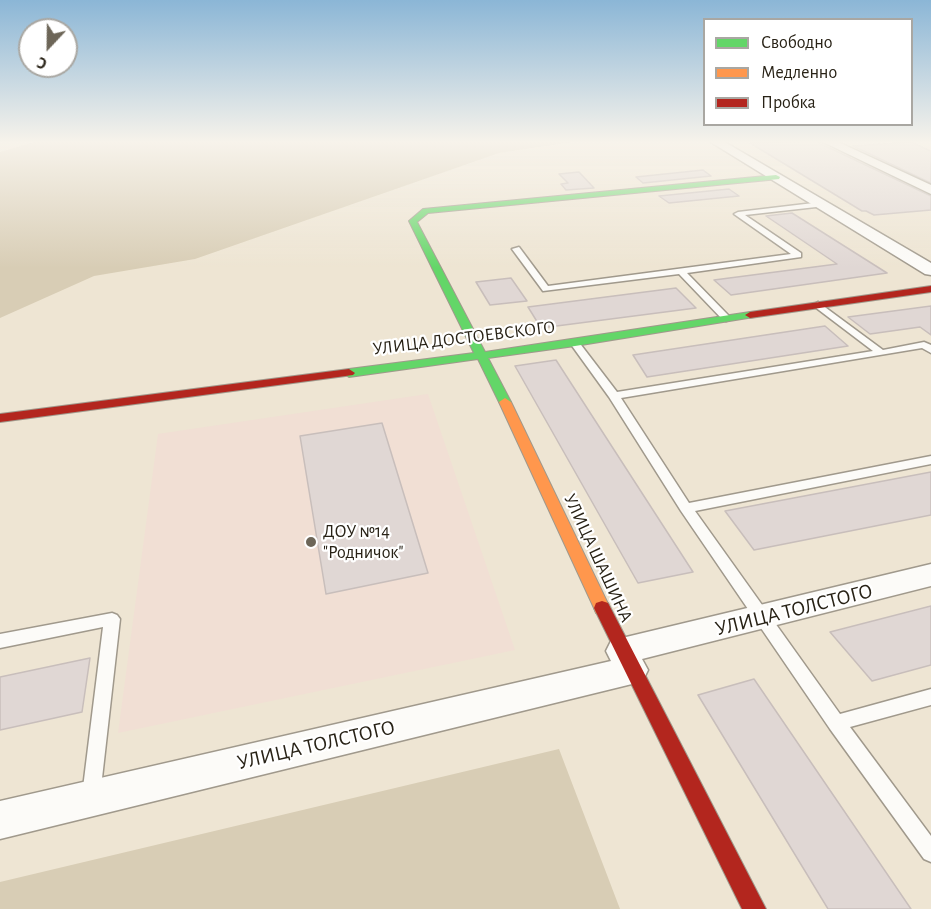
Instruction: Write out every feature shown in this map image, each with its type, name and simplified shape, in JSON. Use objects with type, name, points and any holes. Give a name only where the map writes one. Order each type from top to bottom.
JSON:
[{"type":"street","name":"УЛИЦА ШАШИНА","points":[[710,183],[426,211],[413,221],[482,354],[627,661],[754,909]]},
{"type":"street","points":[[787,183],[931,270]]},
{"type":"street","points":[[917,183],[931,190]]},
{"type":"street","name":"УЛИЦА ДОСТОЕВСКОГО","points":[[0,419],[575,343],[726,318],[931,289]]},
{"type":"street","name":"УЛИЦА ТОЛСТОГО","points":[[0,820],[627,661],[763,618],[931,576]]},
{"type":"lane","points":[[516,249],[546,289],[798,255],[738,214],[822,204]]},
{"type":"lane","points":[[681,271],[726,318]]},
{"type":"lane","points":[[818,305],[881,353]]},
{"type":"lane","points":[[575,343],[614,396],[686,508],[836,723],[931,852]]},
{"type":"lane","points":[[614,396],[924,345],[931,350]]},
{"type":"lane","points":[[686,508],[931,460]]},
{"type":"lane","points":[[0,641],[112,619],[90,798]]},
{"type":"lane","points":[[836,723],[931,698]]},
{"type":"shaded area","points":[[0,183],[412,183],[195,259],[94,276],[0,318]]},
{"type":"shaded area","name":"ДОУ №14 \"Родничок\"","points":[[428,394],[515,650],[118,733],[158,434]]},
{"type":"shaded area","points":[[559,749],[620,909],[0,909],[0,882]]},
{"type":"building","points":[[590,183],[594,188],[566,190],[561,184]]},
{"type":"building","points":[[817,183],[904,183],[931,196],[931,210],[874,215],[862,211]]},
{"type":"building","points":[[729,189],[739,196],[669,203],[659,196]]},
{"type":"building","points":[[792,213],[887,273],[731,295],[714,280],[837,264],[766,216]]},
{"type":"building","points":[[511,278],[527,301],[490,305],[476,282]]},
{"type":"building","points":[[676,288],[696,308],[541,328],[528,307]]},
{"type":"building","points":[[931,306],[931,335],[920,327],[870,334],[848,317]]},
{"type":"building","points":[[825,326],[848,346],[647,377],[633,355]]},
{"type":"building","points":[[556,360],[693,572],[638,583],[515,366]]},
{"type":"building","points":[[382,423],[428,573],[326,594],[300,436]]},
{"type":"building","points":[[931,472],[931,515],[754,550],[725,511]]},
{"type":"building","points":[[931,606],[931,665],[872,681],[830,632]]},
{"type":"building","points":[[90,658],[82,712],[0,730],[0,677]]},
{"type":"building","points":[[754,679],[911,909],[828,909],[698,695]]},
{"type":"traffic: fast","points":[[505,402],[413,221],[426,211],[710,183]]},
{"type":"traffic: fast","points":[[349,373],[575,343],[750,315]]},
{"type":"traffic: slow","points":[[505,402],[602,608]]},
{"type":"traffic: jam","points":[[750,315],[931,289]]},
{"type":"traffic: jam","points":[[0,418],[349,373]]},
{"type":"traffic: jam","points":[[602,608],[754,909]]},
{"type":"place","name":"ДОУ №14 \"Родничок\"","points":[[311,542]]}]
